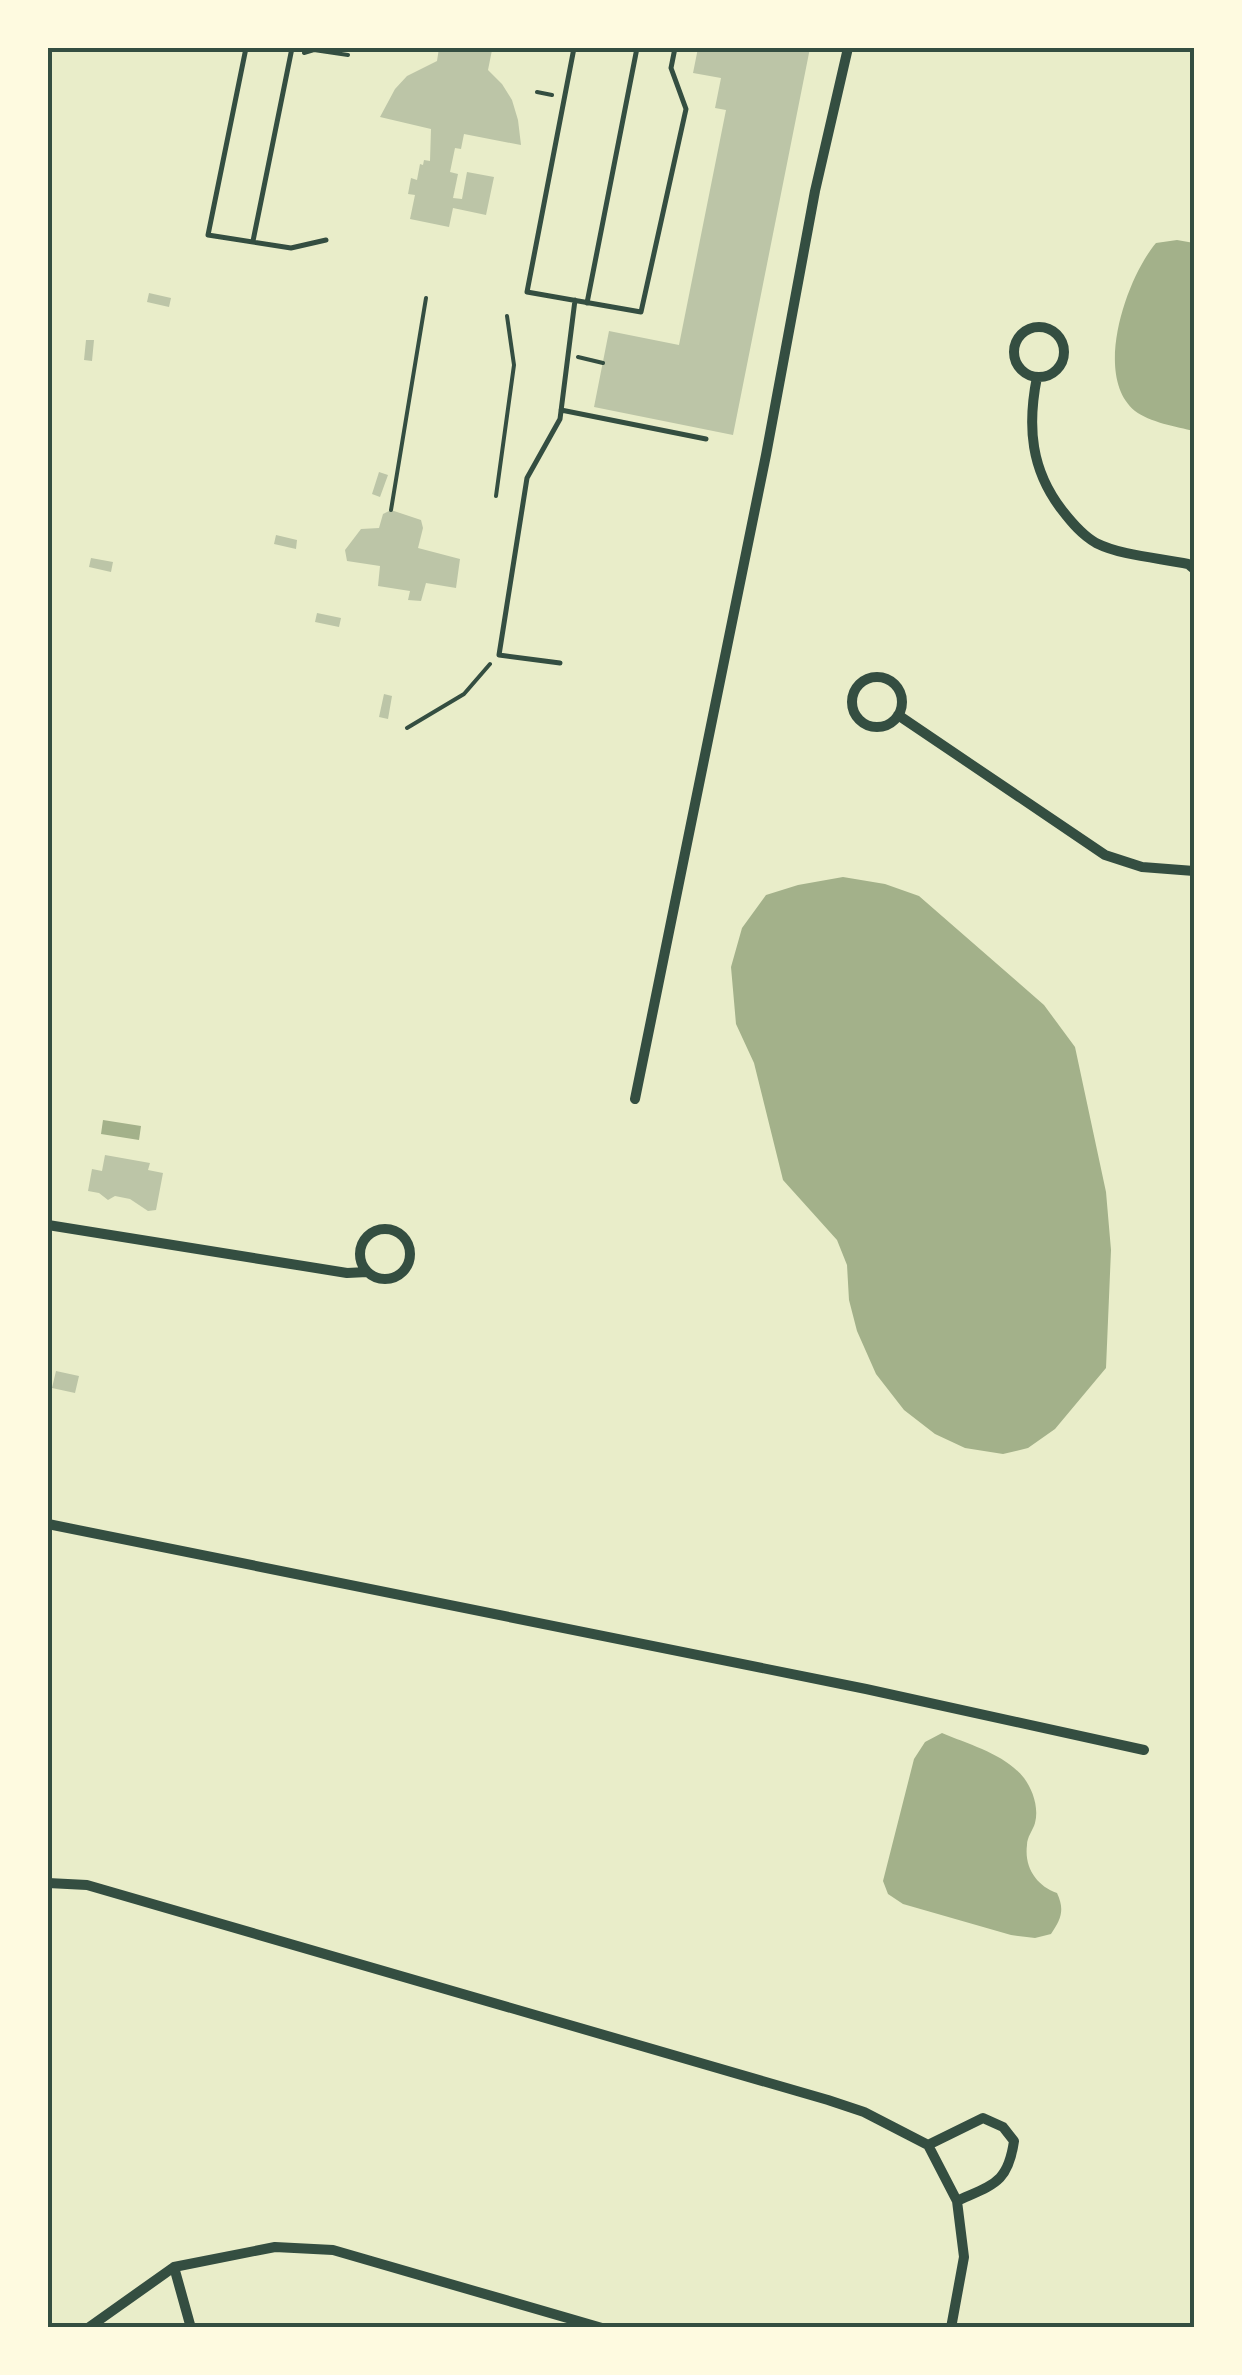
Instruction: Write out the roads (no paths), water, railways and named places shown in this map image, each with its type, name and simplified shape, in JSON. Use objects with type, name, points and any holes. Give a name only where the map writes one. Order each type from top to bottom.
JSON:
[{"type":"street","points":[[635,1100],[766,455],[815,191],[848,48]]},
{"type":"street","points":[[1039,326],[1060,337],[1064,354],[1055,372],[1036,377],[1022,370],[1014,350],[1023,332],[1039,326]]},
{"type":"street","points":[[1036,377],[1031,404],[1034,460],[1042,480],[1067,516],[1098,544],[1188,564],[1194,569]]},
{"type":"street","points":[[871,676],[894,682],[902,697],[898,715],[880,727],[865,724],[852,707],[856,686],[871,676]]},
{"type":"street","points":[[898,715],[1104,855],[1142,867],[1194,870]]},
{"type":"street","points":[[48,1225],[347,1273],[366,1272],[383,1280],[404,1272],[411,1255],[401,1234],[382,1228],[364,1240],[360,1250],[366,1272]]},
{"type":"street","points":[[48,1524],[866,1689],[1144,1750]]},
{"type":"street","points":[[48,1883],[87,1886],[864,2112],[928,2145],[958,2201],[964,2256],[952,2328]]},
{"type":"street","points":[[928,2145],[983,2118],[1003,2127],[1014,2141],[1010,2166],[994,2184],[958,2201]]},
{"type":"street","points":[[88,2328],[174,2267],[275,2247],[333,2250],[602,2328]]},
{"type":"street","points":[[174,2267],[191,2328]]},
{"type":"lane","points":[[246,48],[208,235],[290,248],[326,240]]},
{"type":"lane","points":[[253,242],[292,48]]},
{"type":"lane","points":[[574,48],[526,292],[641,312],[686,108],[671,68],[675,48]]},
{"type":"lane","points":[[587,303],[637,48]]},
{"type":"lane","points":[[560,664],[499,655],[527,478],[560,419],[575,300]]},
{"type":"lane","points":[[561,410],[706,439]]}]
